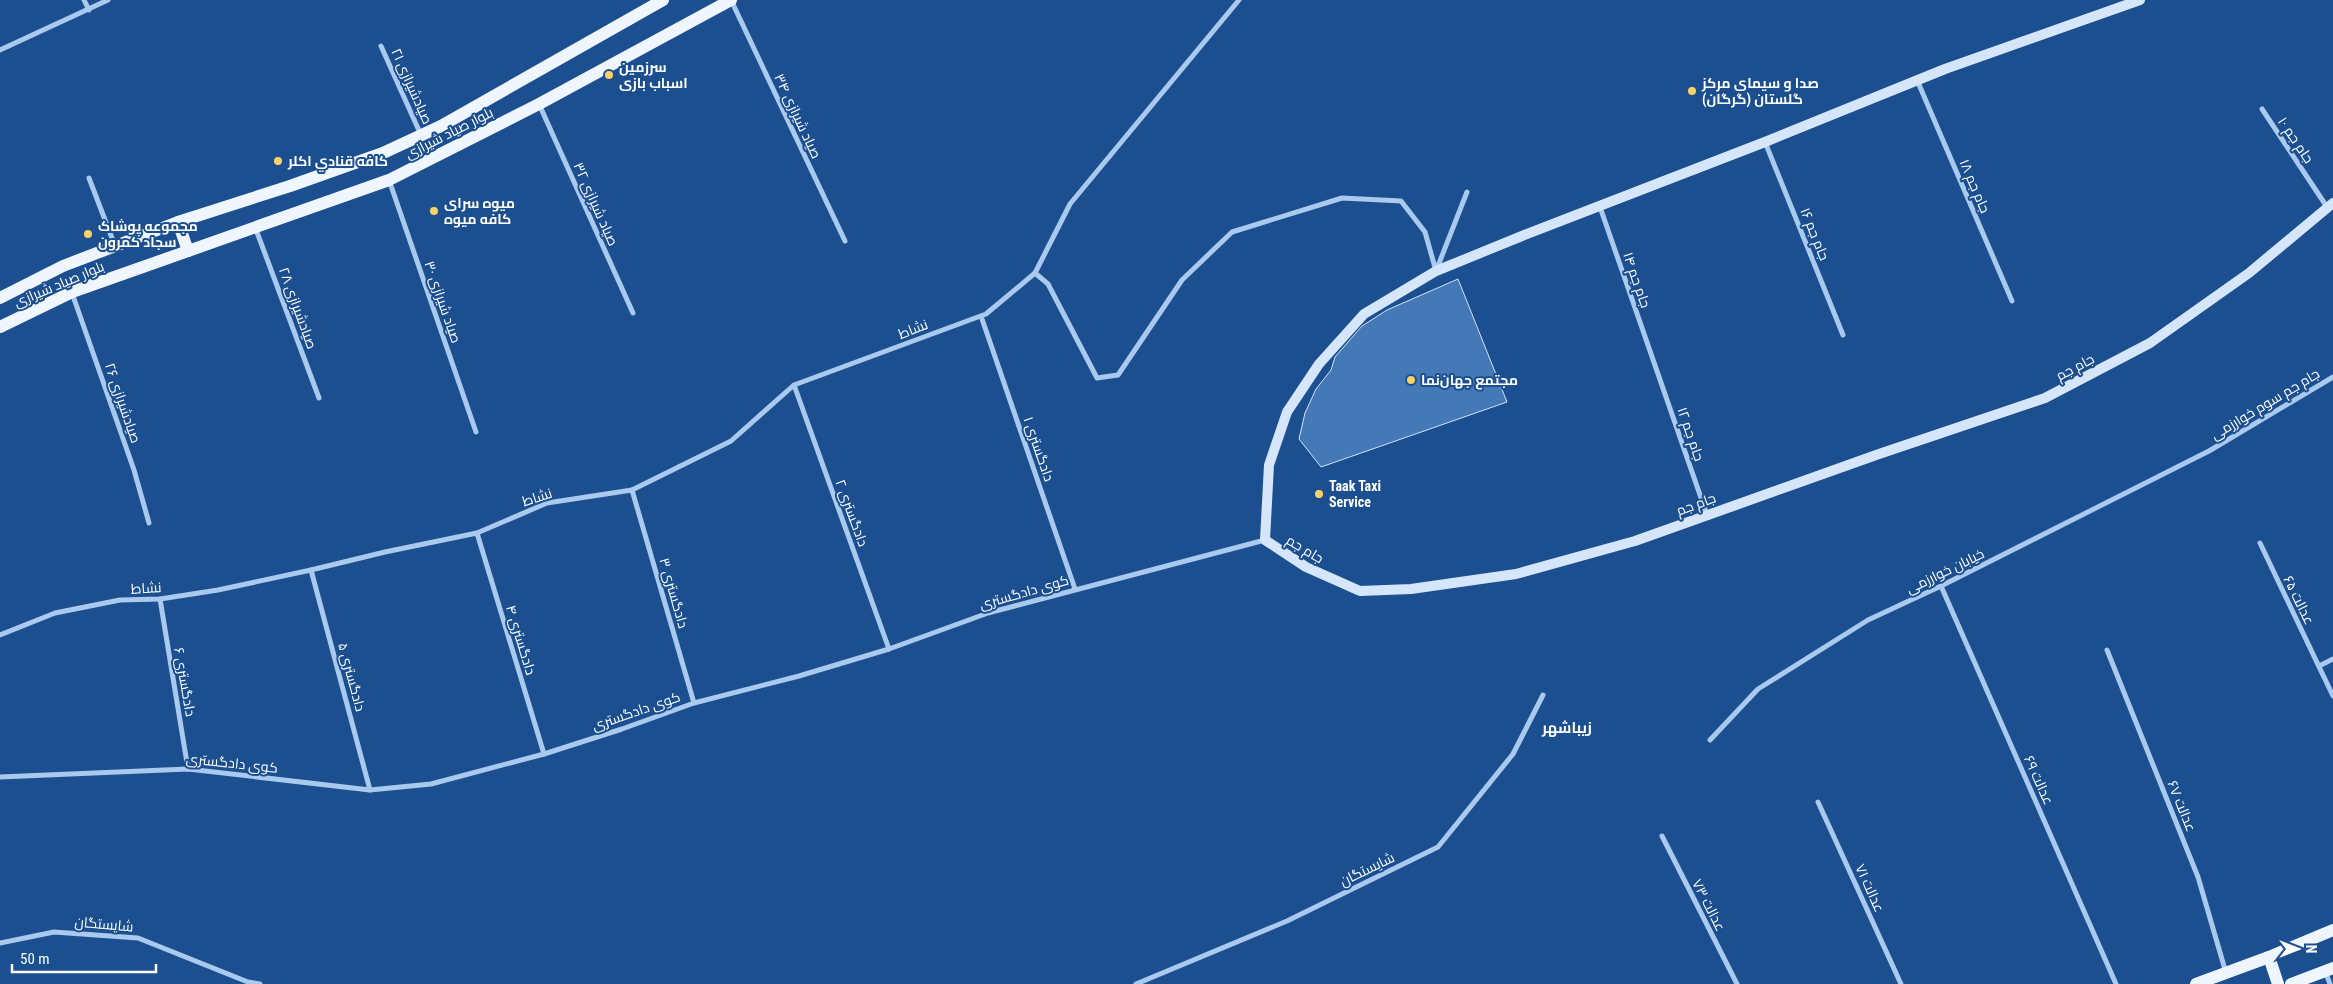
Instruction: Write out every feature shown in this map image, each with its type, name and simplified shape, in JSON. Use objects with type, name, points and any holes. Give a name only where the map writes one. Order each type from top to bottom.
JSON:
[{"type":"main road","name":"بلوار صیاد شیرازی","points":[[0,298],[64,266],[115,246],[178,222],[364,160],[422,135],[663,0]]},
{"type":"main road","name":"بلوار صیاد شیرازی","points":[[0,327],[72,292],[389,180],[539,104],[731,0]]},
{"type":"main road","points":[[178,222],[188,251]]},
{"type":"main road","points":[[2196,984],[2269,957],[2333,930]]},
{"type":"main road","points":[[2269,957],[2278,984]]},
{"type":"main road","points":[[2291,984],[2329,969]]},
{"type":"street","points":[[84,0],[89,10]]},
{"type":"street","points":[[0,50],[108,0]]},
{"type":"street","name":"صیاد شیرازی ۳۴","points":[[731,0],[845,241]]},
{"type":"street","points":[[1239,0],[1070,204],[1035,273],[1048,284],[1096,378],[1118,375],[1182,280],[1232,232],[1269,220],[1342,198],[1401,201],[1425,232],[1436,271]]},
{"type":"street","name":"جام جم","points":[[2140,0],[1917,80],[1766,142],[1436,271],[1364,314],[1319,364],[1287,412],[1269,464],[1265,540],[1306,567],[1360,591],[1411,589],[1516,574],[1635,540],[2045,398],[2150,343],[2249,273],[2330,205]]},
{"type":"street","name":"۲۱ صیادشیرازی","points":[[381,46],[422,135]]},
{"type":"street","name":"۱۸ جام جم","points":[[1917,80],[2012,301]]},
{"type":"street","name":"صیاد شیرازی ۳۲","points":[[539,104],[634,313]]},
{"type":"street","name":"۱۰ جام جم","points":[[2262,109],[2330,205]]},
{"type":"street","name":"۱۶ جام جم","points":[[1766,142],[1843,335]]},
{"type":"street","points":[[89,178],[115,246]]},
{"type":"street","name":"صیاد شیرازی ۳۰","points":[[389,180],[476,432]]},
{"type":"street","points":[[1436,271],[1467,192]]},
{"type":"street","name":"۱۴ جام جم","points":[[1600,207],[1654,361]]},
{"type":"street","name":"۲۸ صیادشیرازی","points":[[255,226],[319,398]]},
{"type":"street","name":"نشاط","points":[[0,635],[55,613],[120,600],[160,599],[218,590],[478,533],[547,503],[632,490],[730,441],[794,386],[981,316],[1035,273]]},
{"type":"street","name":"۲۶ صیادشیرازی","points":[[72,292],[134,470],[149,523]]},
{"type":"street","name":"دادگستری ۱","points":[[981,316],[1075,589]]},
{"type":"street","name":"۱۲ جام جم","points":[[1654,361],[1707,515]]},
{"type":"street","name":"جام جم سوم خوارزمی","points":[[2209,451],[2333,377]]},
{"type":"street","name":"دادگستری ۲","points":[[794,386],[889,648]]},
{"type":"street","name":"خیابان خوارزمی","points":[[1710,740],[1758,689],[1868,620],[1942,586],[2209,451]]},
{"type":"street","name":"دادگستری ۳","points":[[632,490],[694,702]]},
{"type":"street","name":"دادگستری ۴","points":[[478,533],[544,754]]},
{"type":"street","name":"کوی دادگستری","points":[[0,777],[188,768],[370,790],[431,784],[544,754],[622,729],[694,702],[799,676],[889,648],[988,613],[1265,540]]},
{"type":"street","name":"عدالت ۶۵","points":[[2260,543],[2333,696]]},
{"type":"street","name":"دادگستری ۵","points":[[311,570],[370,790]]},
{"type":"street","name":"عدالت ۶۹","points":[[1942,586],[2116,984]]},
{"type":"street","name":"دادگستری ۶","points":[[160,599],[188,768]]},
{"type":"street","name":"عدالت ۶۷","points":[[2107,650],[2198,877],[2226,973]]},
{"type":"street","points":[[2319,666],[2333,659]]},
{"type":"street","name":"شایستگان","points":[[1136,984],[1287,921],[1438,847],[1513,754],[1543,695]]},
{"type":"street","name":"عدالت ۷۱","points":[[1818,802],[1901,984]]},
{"type":"street","name":"عدالت ۷۳","points":[[1662,836],[1736,984]]},
{"type":"street","name":"شایستگان","points":[[0,943],[54,932],[138,938],[248,982],[260,984]]},
{"type":"street","points":[[2329,969],[2330,984]]},
{"type":"building","name":"مجتمع جهان‌نما","points":[[1458,279],[1507,402],[1321,467],[1299,439],[1305,413],[1316,389],[1331,370],[1335,357],[1362,326],[1387,310]]},
{"type":"place","name":"سرزمین اسباب بازی","points":[[609,75]]},
{"type":"place","name":"صدا و سیمای مرکز گلستان (گرگان)","points":[[1692,91]]},
{"type":"place","name":"كافه قنادي اكلر","points":[[278,161]]},
{"type":"place","name":"میوه سرای کافه میوه","points":[[434,211]]},
{"type":"place","name":"مجموعه پوشاک سجاد کمرون","points":[[88,234]]},
{"type":"place","name":"مجتمع جهان‌نما","points":[[1411,380]]},
{"type":"place","name":"Taak Taxi Service","points":[[1319,494]]},
{"type":"district","name":"زیباشهر","points":[[1567,728]]}]
